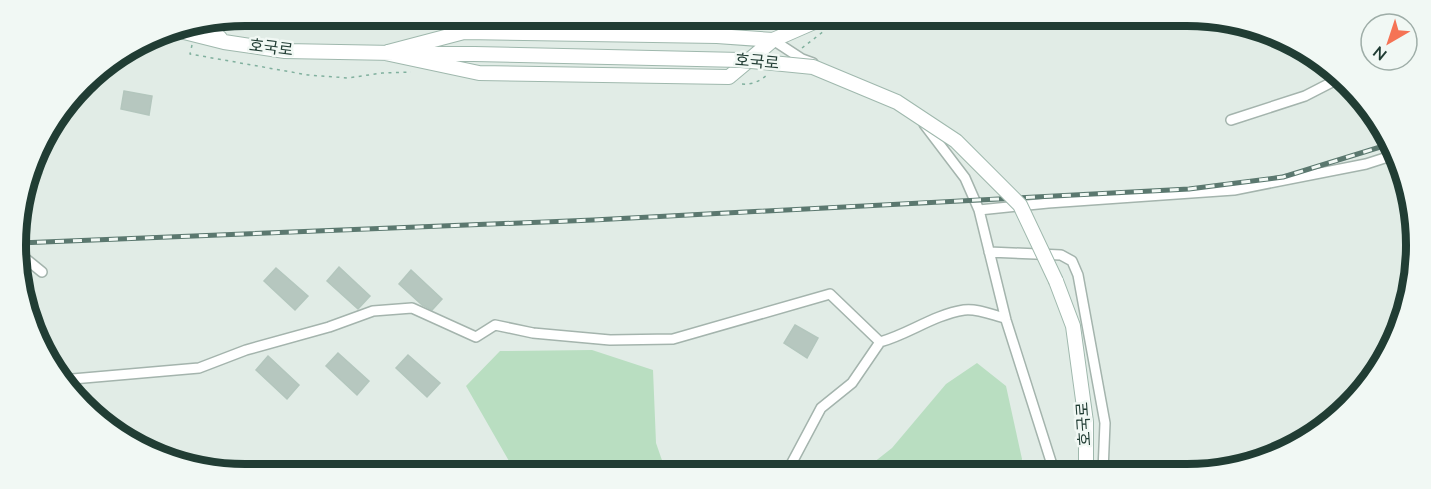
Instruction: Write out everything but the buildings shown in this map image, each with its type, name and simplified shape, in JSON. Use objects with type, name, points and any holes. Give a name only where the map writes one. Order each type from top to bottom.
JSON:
[{"type":"main road","points":[[384,53],[479,73],[729,77],[774,40],[807,26]]},
{"type":"main road","points":[[208,29],[224,42]]},
{"type":"main road","points":[[384,53],[464,32],[717,36],[774,40]]},
{"type":"main road","name":"호국로","points":[[188,33],[224,42],[285,51],[741,60],[813,67],[897,102],[956,141],[1020,205],[1056,281],[1073,326],[1086,422],[1086,464]]},
{"type":"street","points":[[774,40],[802,59],[839,74],[919,117],[965,178],[979,210],[1005,318],[1052,464]]},
{"type":"street","points":[[1231,120],[1305,96],[1333,82]]},
{"type":"street","points":[[979,210],[1234,190],[1366,164],[1387,157]]},
{"type":"street","points":[[989,252],[1060,255],[1072,261],[1078,275],[1105,423],[1103,464]]},
{"type":"street","points":[[26,259],[42,272]]},
{"type":"street","points":[[72,379],[199,368],[246,350],[329,327],[373,311],[412,308],[476,337],[495,325],[532,333],[610,340],[673,339],[830,294],[880,342]]},
{"type":"street","points":[[791,464],[821,408],[852,383],[880,342],[926,321],[966,310],[1005,318]]},
{"type":"green space","points":[[592,350],[653,370],[656,443],[663,464],[511,464],[466,386],[500,351]]},
{"type":"green space","points":[[977,363],[1006,386],[1022,459],[1020,464],[872,464],[892,448],[946,384]]},
{"type":"railway","points":[[26,243],[593,220],[1189,189],[1283,177],[1382,146]]}]
